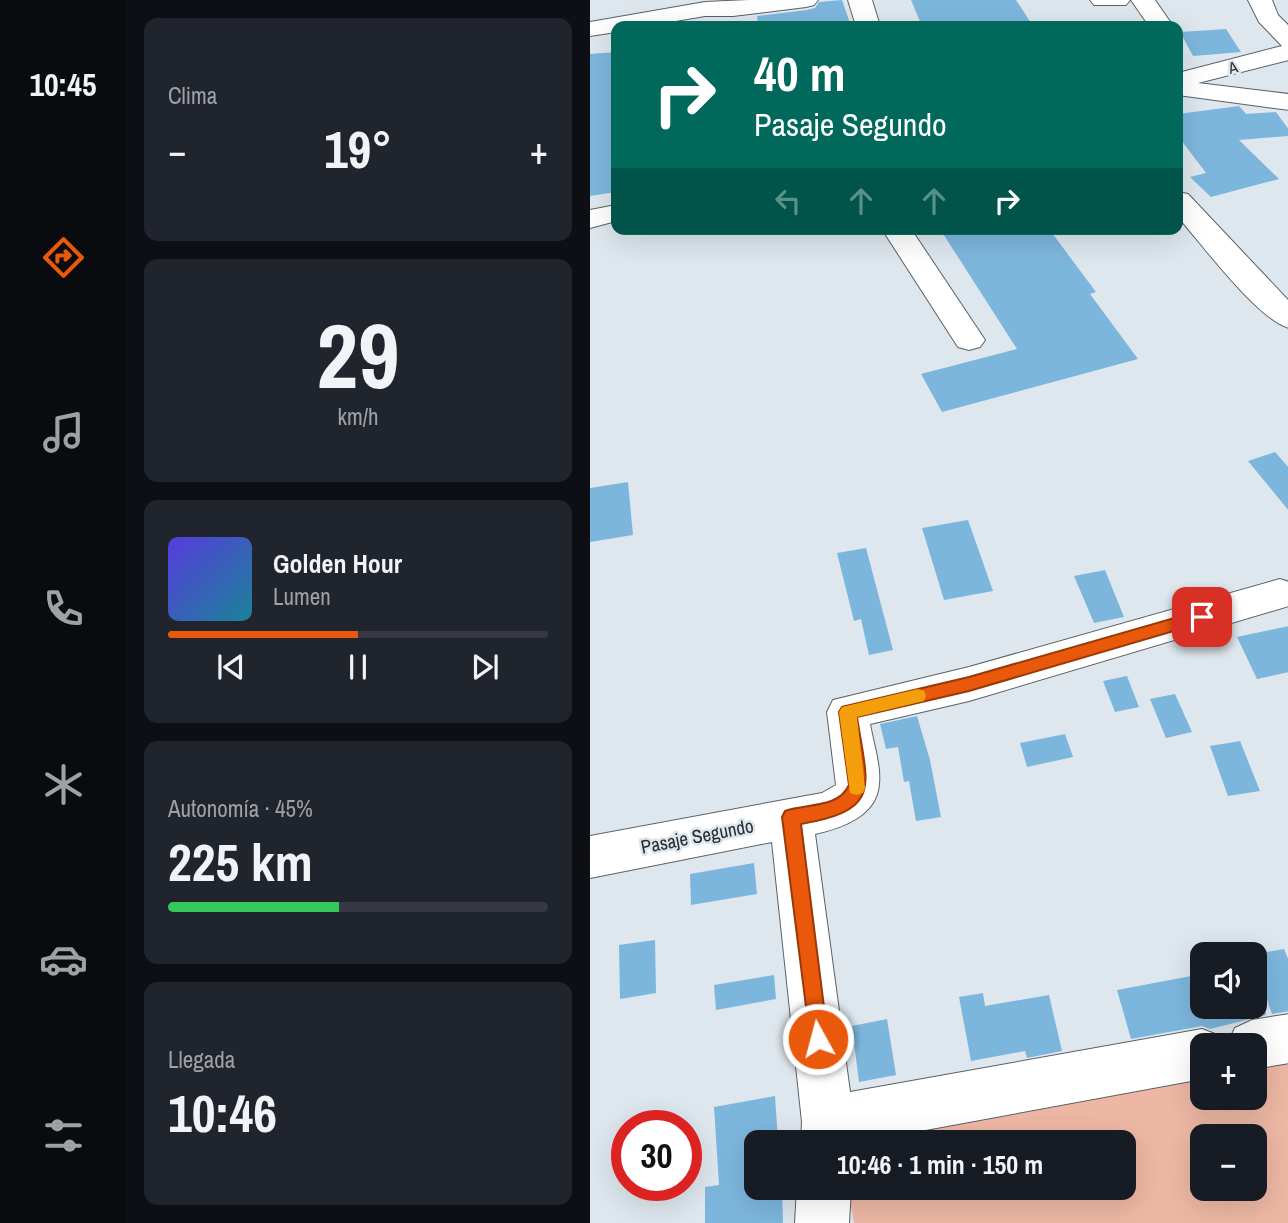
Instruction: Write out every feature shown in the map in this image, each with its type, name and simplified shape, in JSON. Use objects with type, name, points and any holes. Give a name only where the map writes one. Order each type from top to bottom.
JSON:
[{"type":"street","points":[[636,21],[705,9],[735,18],[805,0]]},
{"type":"street","points":[[860,0],[866,21]]},
{"type":"street","points":[[1102,0],[1118,0]]},
{"type":"street","points":[[1143,0],[1158,21]]},
{"type":"street","points":[[1260,0],[1267,17],[1288,41]]},
{"type":"street","points":[[590,29],[611,25]]},
{"type":"street","name":"A","points":[[1184,77],[1288,52]]},
{"type":"street","points":[[1184,77],[1288,102]]},
{"type":"street","points":[[1183,206],[1271,303],[1288,318]]},
{"type":"street","points":[[590,219],[611,214]]},
{"type":"street","points":[[900,235],[969,340]]},
{"type":"street","name":"Pasaje Segundo","points":[[590,857],[830,811],[851,799],[858,785],[848,712],[969,684],[1280,594]]},
{"type":"street","points":[[791,817],[828,1130]]},
{"type":"street","points":[[1267,1042],[1288,1038]]},
{"type":"street","points":[[838,1130],[1190,1057]]},
{"type":"street","points":[[822,1223],[823,1200]]},
{"type":"shaded area","points":[[1288,1044],[1288,1223],[854,1223],[850,1200],[1136,1200],[1136,1130],[874,1130],[1190,1064],[1190,1110],[1267,1110],[1267,1048]]},
{"type":"building","points":[[842,0],[849,21],[758,21],[757,16],[807,10],[815,8],[819,2]]},
{"type":"building","points":[[911,0],[1016,0],[1030,21],[920,21]]},
{"type":"building","points":[[1226,29],[1241,52],[1193,56],[1183,38],[1183,32]]},
{"type":"building","points":[[611,52],[611,193],[590,196],[590,54]]},
{"type":"building","points":[[1239,106],[1246,114],[1276,112],[1289,130],[1289,136],[1239,140],[1279,179],[1211,197],[1190,177],[1206,173],[1183,143],[1183,113]]},
{"type":"building","points":[[944,235],[1053,235],[1096,292],[1090,294],[1138,359],[942,412],[921,374],[1017,349]]},
{"type":"building","points":[[1275,452],[1289,468],[1289,511],[1248,461]]},
{"type":"building","points":[[628,482],[633,535],[590,542],[590,488]]},
{"type":"building","points":[[968,520],[993,591],[944,600],[922,528]]},
{"type":"building","points":[[866,548],[893,650],[869,655],[861,619],[854,621],[837,553]]},
{"type":"building","points":[[1105,570],[1124,617],[1094,623],[1074,576]]},
{"type":"building","points":[[1289,626],[1289,672],[1257,679],[1237,637]]},
{"type":"building","points":[[1127,676],[1139,707],[1115,712],[1103,681]]},
{"type":"building","points":[[1175,694],[1192,732],[1166,738],[1150,699]]},
{"type":"building","points":[[917,716],[930,760],[941,817],[916,821],[909,781],[904,782],[898,747],[886,749],[880,724]]},
{"type":"building","points":[[1065,734],[1073,757],[1027,767],[1020,743]]},
{"type":"building","points":[[1240,741],[1260,791],[1228,796],[1210,746]]},
{"type":"building","points":[[754,863],[757,894],[691,905],[690,874]]},
{"type":"building","points":[[655,940],[656,993],[620,999],[619,945]]},
{"type":"building","points":[[1284,949],[1289,961],[1289,1011],[1272,1014],[1267,1000],[1267,952]]},
{"type":"building","points":[[774,975],[776,999],[716,1010],[714,985]]},
{"type":"building","points":[[1190,976],[1190,1019],[1250,1019],[1210,1029],[1202,1026],[1131,1039],[1117,990]]},
{"type":"building","points":[[983,993],[985,1006],[1049,995],[1062,1051],[1027,1058],[1025,1051],[971,1061],[959,997]]},
{"type":"building","points":[[887,1019],[896,1075],[859,1082],[852,1026]]},
{"type":"building","points":[[775,1096],[777,1130],[744,1130],[744,1200],[782,1200],[783,1223],[705,1223],[705,1187],[719,1185],[714,1107]]},
{"type":"slow traffic","points":[[857,788],[848,712],[918,696]]},
{"type":"route","points":[[818,1039],[791,817],[830,811],[851,799],[858,785],[848,712],[969,684],[1202,617]]}]
